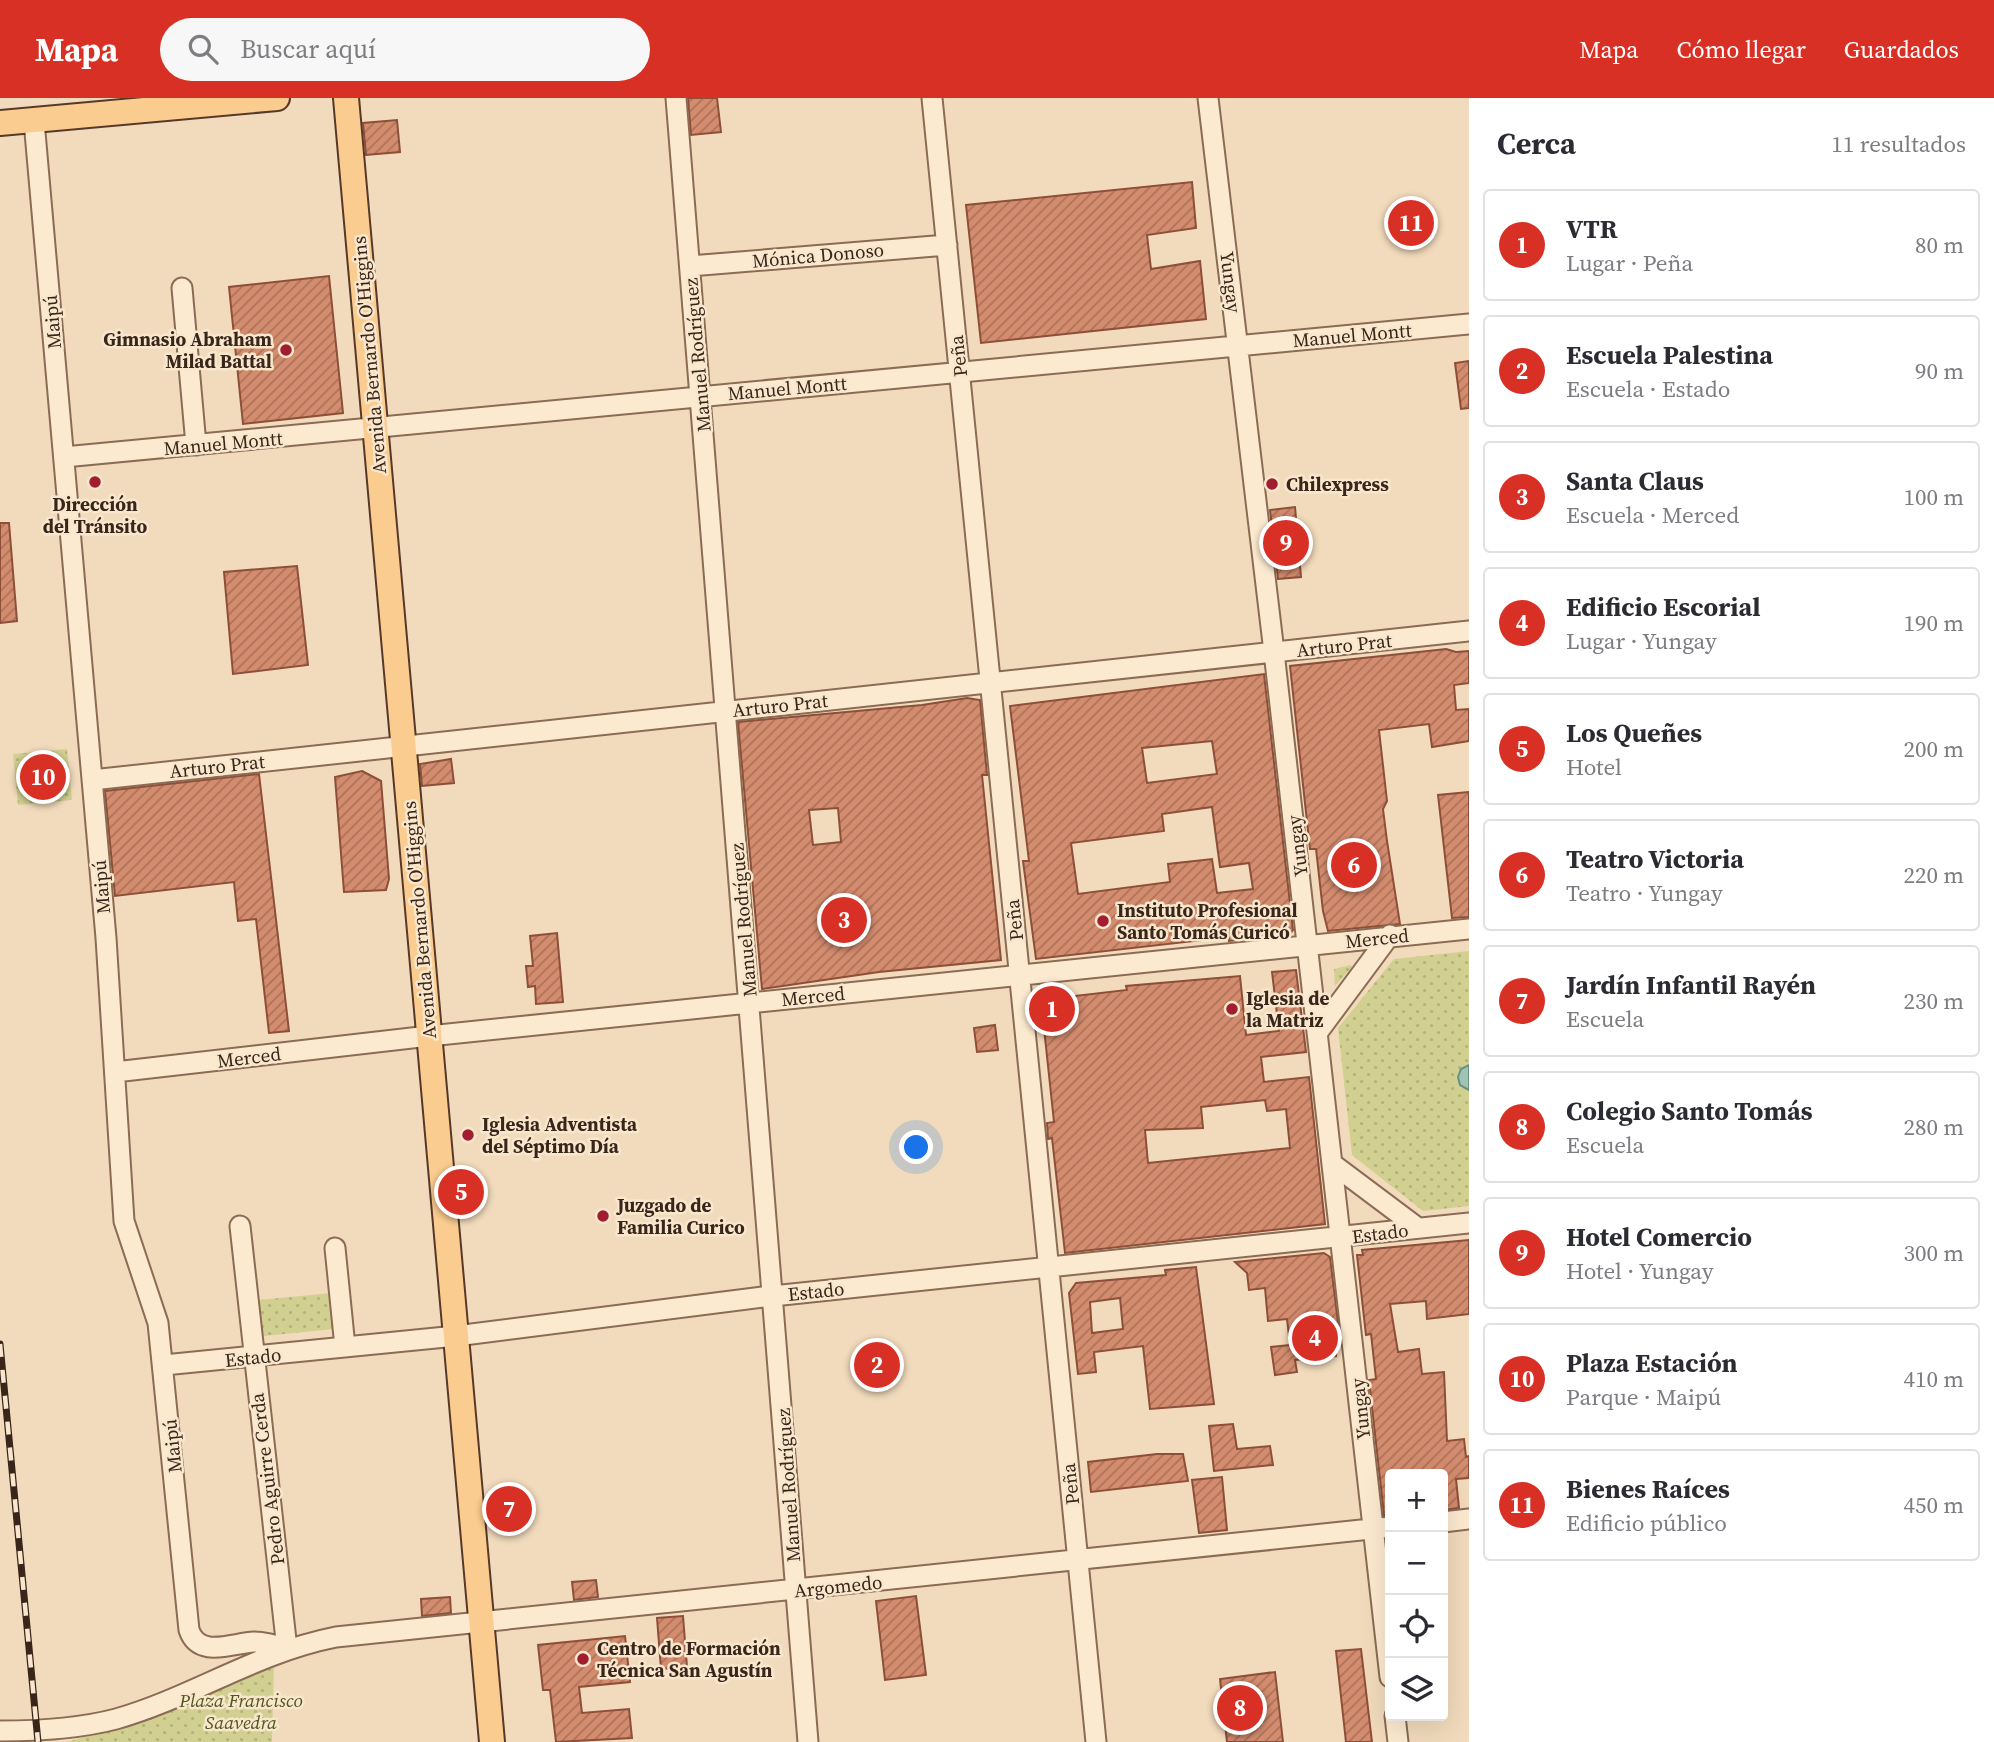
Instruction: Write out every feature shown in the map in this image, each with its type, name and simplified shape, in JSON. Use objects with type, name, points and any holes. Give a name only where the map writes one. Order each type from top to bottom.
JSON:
[{"type":"main road","points":[[0,123],[34,121],[127,105],[277,98]]},
{"type":"main road","name":"Avenida Bernardo O'Higgins","points":[[346,98],[492,1742]]},
{"type":"street","name":"Manuel Rodríguez","points":[[676,98],[808,1742]]},
{"type":"street","name":"Peña","points":[[932,98],[1096,1742]]},
{"type":"street","name":"Yungay","points":[[1208,98],[1341,1237],[1382,1528],[1389,1658]]},
{"type":"street","name":"Maipú","points":[[34,121],[92,780],[124,1221],[131,1247],[153,1302],[164,1365],[190,1630],[199,1644]]},
{"type":"street","name":"Mónica Donoso","points":[[690,265],[947,245]]},
{"type":"street","points":[[182,288],[196,445]]},
{"type":"street","name":"Manuel Montt","points":[[64,457],[376,430],[1469,324]]},
{"type":"street","name":"Arturo Prat","points":[[92,780],[1469,631]]},
{"type":"street","name":"Merced","points":[[115,1072],[429,1036],[1390,935],[1469,929]]},
{"type":"street","points":[[1318,1032],[1390,935]]},
{"type":"street","points":[[1334,1165],[1418,1228]]},
{"type":"street","name":"Estado","points":[[164,1365],[456,1336],[773,1296],[1469,1223]]},
{"type":"street","name":"Pedro Aguirre Cerda","points":[[240,1226],[252,1357],[287,1648]]},
{"type":"street","points":[[335,1248],[345,1347]]},
{"type":"street","points":[[1448,1521],[1469,1519]]},
{"type":"street","name":"Argomedo","points":[[0,1731],[70,1728],[117,1718],[287,1648],[356,1634],[796,1591],[1382,1528]]},
{"type":"street","name":"Argomedo","points":[[199,1644],[210,1648],[260,1642],[287,1648]]},
{"type":"street","points":[[1396,1721],[1398,1742]]},
{"type":"green space","points":[[67,749],[72,800],[18,805],[13,754]]},
{"type":"green space","points":[[1469,951],[1469,1206],[1423,1211],[1352,1155],[1338,1028],[1394,959]]},
{"type":"green space","points":[[1352,967],[1335,986],[1334,969]]},
{"type":"green space","points":[[331,1293],[334,1329],[253,1337],[250,1301]]},
{"type":"green space","name":"Plaza Francisco Saavedra","points":[[274,1664],[272,1742],[67,1742],[130,1724]]},
{"type":"shaded area","points":[[1469,1065],[1469,1090],[1460,1085],[1458,1077],[1461,1069]]},
{"type":"building","points":[[688,98],[717,98],[721,132],[691,135]]},
{"type":"building","points":[[397,120],[400,152],[366,155],[363,123]]},
{"type":"building","points":[[1192,182],[1196,228],[1147,235],[1151,269],[1200,261],[1206,319],[981,343],[966,205]]},
{"type":"building","name":"Gimnasio Abraham Milad Battal","points":[[329,276],[343,413],[243,424],[229,287]]},
{"type":"building","points":[[1469,361],[1469,408],[1461,409],[1455,363]]},
{"type":"building","points":[[1295,507],[1301,577],[1278,579],[1270,510]]},
{"type":"building","points":[[0,523],[9,523],[17,621],[0,623]]},
{"type":"building","points":[[297,566],[308,665],[233,674],[224,572]]},
{"type":"building","points":[[1446,649],[1456,652],[1469,651],[1469,683],[1454,685],[1456,710],[1469,709],[1469,741],[1432,747],[1429,724],[1379,730],[1387,801],[1383,809],[1400,924],[1328,931],[1316,849],[1310,849],[1290,666]]},
{"type":"building","points":[[1264,674],[1293,930],[1289,935],[1229,941],[1229,937],[1036,959],[1023,861],[1029,861],[1010,706]],"holes":[[[1212,741],[1217,774],[1147,783],[1142,748]],[[1212,807],[1220,867],[1249,863],[1253,889],[1217,893],[1212,859],[1168,864],[1170,882],[1078,894],[1071,843],[1164,831],[1162,814]]]},
{"type":"building","points":[[967,698],[980,700],[987,775],[982,775],[1001,960],[879,972],[762,989],[738,722],[922,705]],"holes":[[[838,808],[841,842],[813,845],[809,810]]]},
{"type":"building","points":[[451,759],[454,783],[422,786],[420,764]]},
{"type":"building","points":[[362,771],[381,781],[389,879],[386,890],[344,892],[335,777]]},
{"type":"building","points":[[259,774],[289,1031],[269,1033],[256,919],[238,921],[234,882],[115,896],[105,791]]},
{"type":"building","points":[[1469,792],[1469,917],[1452,918],[1438,795]]},
{"type":"building","points":[[557,933],[563,1002],[536,1004],[535,986],[528,987],[526,966],[533,966],[530,936]]},
{"type":"building","points":[[1296,970],[1306,1052],[1261,1057],[1264,1082],[1309,1077],[1325,1224],[1065,1253],[1052,1138],[1048,1139],[1047,1123],[1054,1122],[1041,1000],[1127,990],[1126,986],[1240,976],[1246,1035],[1279,1031],[1272,972]],"holes":[[[1265,1100],[1267,1111],[1286,1109],[1290,1148],[1148,1163],[1145,1130],[1203,1128],[1201,1107]]]},
{"type":"building","points":[[995,1025],[998,1050],[977,1052],[974,1028]]},
{"type":"building","points":[[1469,1240],[1469,1314],[1427,1319],[1426,1301],[1390,1304],[1398,1352],[1419,1349],[1422,1374],[1444,1372],[1447,1441],[1464,1439],[1466,1457],[1469,1456],[1469,1478],[1456,1479],[1459,1508],[1448,1509],[1448,1469],[1385,1469],[1384,1515],[1369,1380],[1376,1379],[1371,1334],[1366,1335],[1357,1255],[1363,1255],[1362,1250]]},
{"type":"building","points":[[1324,1253],[1330,1257],[1338,1323],[1336,1356],[1295,1360],[1297,1372],[1275,1375],[1271,1347],[1290,1345],[1287,1319],[1268,1321],[1265,1288],[1249,1290],[1247,1273],[1235,1262]]},
{"type":"building","points":[[1196,1267],[1214,1404],[1150,1409],[1143,1346],[1094,1352],[1096,1372],[1078,1374],[1069,1293],[1076,1283],[1166,1275],[1165,1270]],"holes":[[[1120,1298],[1123,1329],[1092,1333],[1090,1302]]]},
{"type":"building","points":[[1233,1424],[1237,1449],[1270,1446],[1273,1465],[1214,1471],[1209,1426]]},
{"type":"building","points":[[1157,1454],[1183,1454],[1188,1481],[1091,1492],[1088,1462]]},
{"type":"building","points":[[1222,1477],[1227,1530],[1199,1533],[1192,1480]]},
{"type":"building","points":[[521,1499],[524,1525],[498,1527],[496,1502]]},
{"type":"building","points":[[596,1580],[598,1597],[574,1600],[572,1582]]},
{"type":"building","points":[[916,1596],[926,1675],[885,1680],[876,1601]]},
{"type":"building","points":[[450,1597],[451,1613],[422,1616],[421,1599]]},
{"type":"building","points":[[683,1616],[687,1667],[661,1669],[657,1618]]},
{"type":"building","points":[[625,1636],[630,1682],[579,1687],[582,1713],[629,1709],[632,1738],[556,1742],[550,1690],[543,1690],[538,1645]]},
{"type":"building","points":[[1361,1649],[1372,1742],[1346,1742],[1336,1651]]},
{"type":"building","points":[[1275,1672],[1283,1742],[1227,1742],[1220,1679]]},
{"type":"railway","points":[[0,1344],[38,1742]]},
{"type":"place","name":"Bienes Raíces","points":[[1411,223]]},
{"type":"place","name":"Gimnasio Abraham Milad Battal","points":[[286,350]]},
{"type":"place","name":"Dirección del Tránsito","points":[[95,482]]},
{"type":"place","name":"Chilexpress","points":[[1272,484]]},
{"type":"place","name":"Hotel Comercio","points":[[1286,543]]},
{"type":"place","name":"Plaza Estación","points":[[43,777]]},
{"type":"place","name":"Teatro Victoria","points":[[1354,865]]},
{"type":"place","name":"Santa Claus","points":[[844,920]]},
{"type":"place","name":"Instituto Profesional Santo Tomás Curicó","points":[[1103,921]]},
{"type":"place","name":"VTR","points":[[1052,1009]]},
{"type":"place","name":"Iglesia de la Matriz","points":[[1232,1009]]},
{"type":"place","name":"Iglesia Adventista del Séptimo Día","points":[[468,1135]]},
{"type":"place","name":"Los Queñes","points":[[461,1192]]},
{"type":"place","name":"Juzgado de Familia Curico","points":[[603,1216]]},
{"type":"place","name":"Edificio Escorial","points":[[1315,1338]]},
{"type":"place","name":"Escuela Palestina","points":[[877,1365]]},
{"type":"place","name":"Jardín Infantil Rayén","points":[[509,1509]]},
{"type":"place","name":"Centro de Formación Técnica San Agustín","points":[[583,1659]]},
{"type":"place","name":"Colegio Santo Tomás","points":[[1240,1708]]}]
